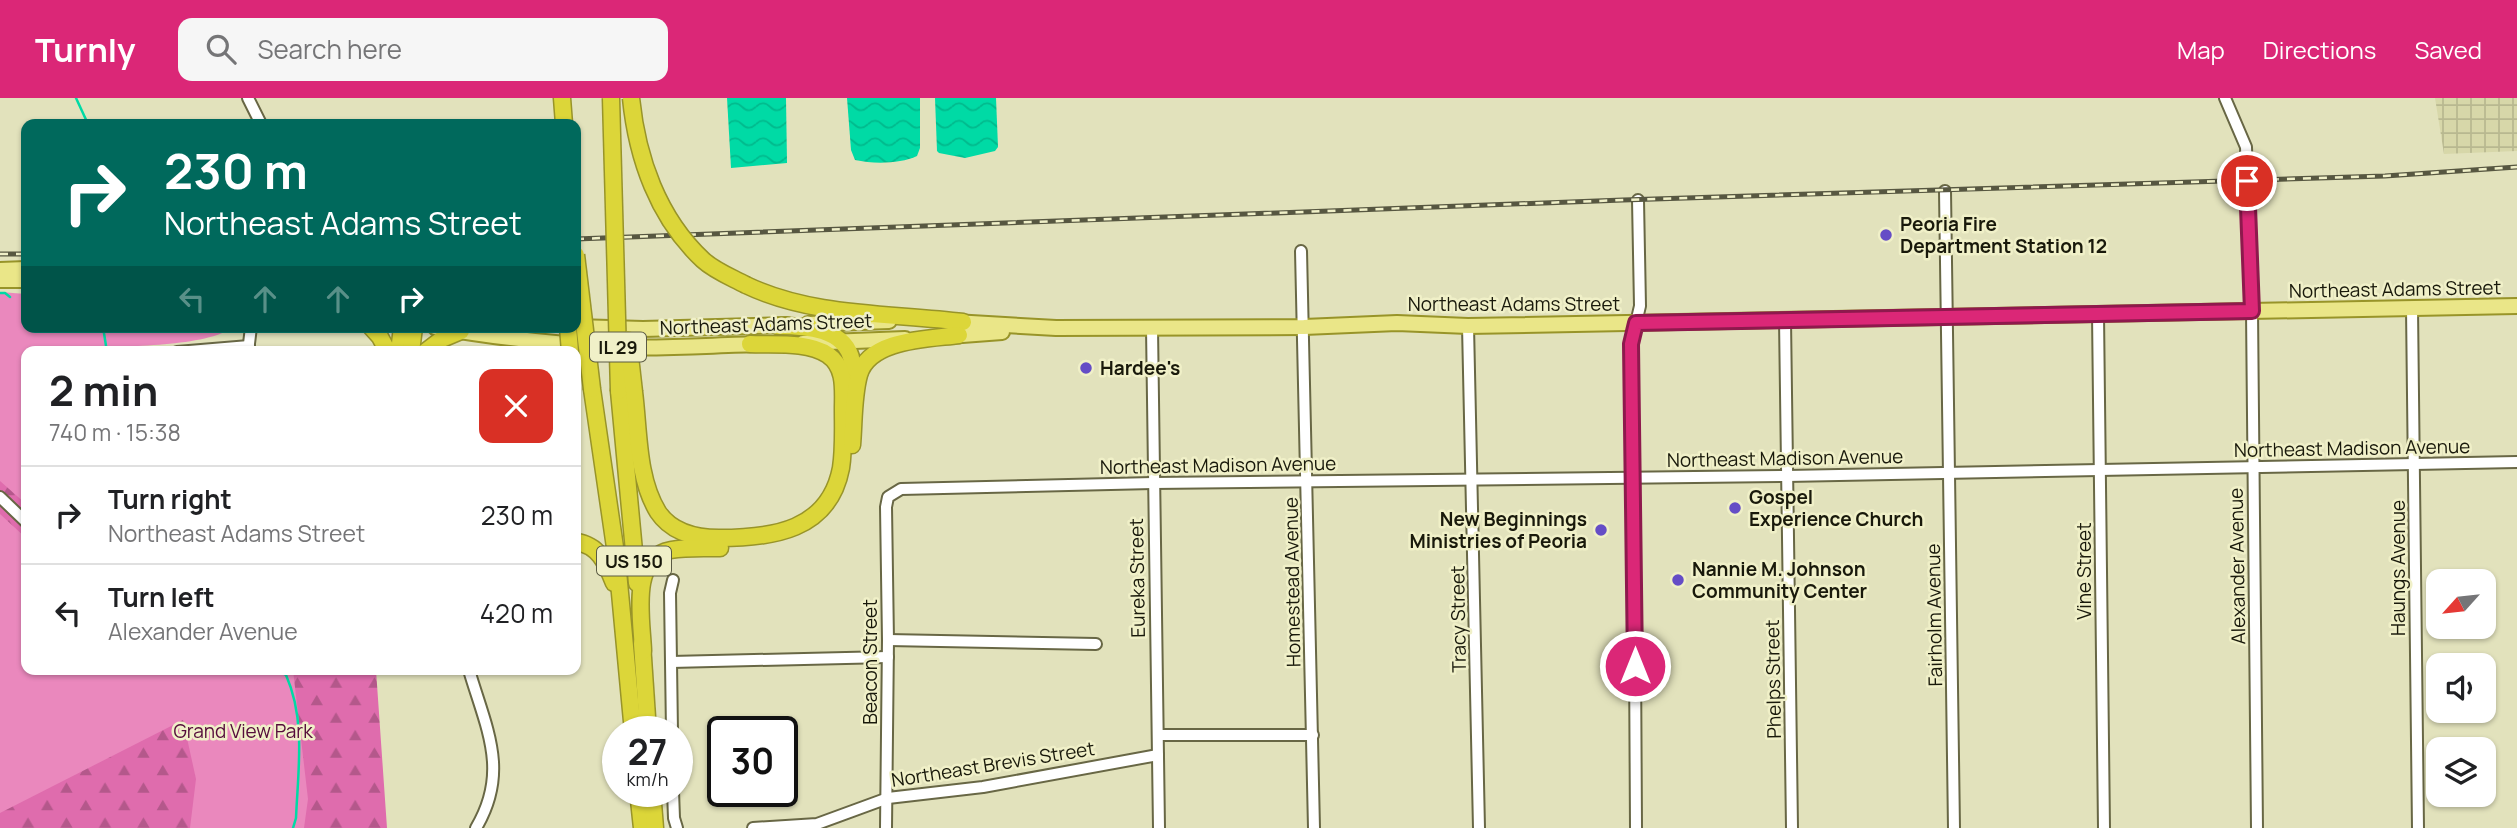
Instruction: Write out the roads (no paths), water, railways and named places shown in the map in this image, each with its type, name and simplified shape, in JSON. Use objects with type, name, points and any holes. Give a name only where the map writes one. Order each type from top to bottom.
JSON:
[{"type":"highway","points":[[562,98],[564,119]]},
{"type":"highway","name":"US 150","points":[[611,98],[615,232],[647,716]]},
{"type":"highway","points":[[631,98],[641,155],[652,188],[687,242],[703,260],[767,294],[812,306],[961,329]]},
{"type":"highway","name":"US 150","points":[[581,297],[611,518],[632,716]]},
{"type":"highway","points":[[778,326],[811,327],[842,341],[849,352],[852,362],[851,451]]},
{"type":"highway","points":[[643,651],[642,579],[650,561],[670,550],[766,545],[797,537],[820,522],[838,500],[848,478],[859,372],[864,363],[874,354],[895,344],[961,329]]},
{"type":"highway","points":[[433,346],[456,333]]},
{"type":"highway","points":[[626,392],[646,484],[657,510],[673,527],[701,538],[759,537],[791,530],[814,516],[831,496],[836,484],[842,460],[842,376],[835,362],[822,352],[750,344]]},
{"type":"highway","points":[[581,544],[593,548],[607,565],[619,599],[627,657]]},
{"type":"highway","points":[[640,807],[642,828]]},
{"type":"highway","points":[[653,807],[655,828]]},
{"type":"main road","points":[[0,270],[21,268]]},
{"type":"main road","points":[[0,280],[21,280]]},
{"type":"main road","name":"Northeast Adams Street","points":[[474,333],[540,343],[619,348],[842,341],[961,329],[1304,327],[1397,323],[1468,326],[2517,306]]},
{"type":"main road","name":"Northeast Adams Street","points":[[581,327],[643,329],[886,321],[961,329]]},
{"type":"street","points":[[248,98],[258,119]]},
{"type":"street","name":"Alexander Avenue","points":[[2225,98],[2246,147],[2252,311],[2256,828]]},
{"type":"street","name":"Fairholm Avenue","points":[[1945,191],[1954,828]]},
{"type":"street","points":[[1636,828],[1631,344],[1640,306],[1638,200]]},
{"type":"street","name":"Homestead Avenue","points":[[1301,251],[1314,828]]},
{"type":"street","name":"Haungs Avenue","points":[[2412,308],[2418,828]]},
{"type":"street","name":"Vine Street","points":[[2098,313],[2104,828]]},
{"type":"street","name":"Phelps Street","points":[[1785,320],[1792,828]]},
{"type":"street","name":"Tracy Street","points":[[1468,326],[1479,828]]},
{"type":"street","name":"Eureka Street","points":[[1152,328],[1159,828]]},
{"type":"street","name":"Northeast Madison Avenue","points":[[888,497],[901,489],[918,488],[2101,471],[2517,462]]},
{"type":"street","name":"Beacon Street","points":[[886,828],[888,497]]},
{"type":"street","points":[[0,498],[21,517]]},
{"type":"street","points":[[672,716],[670,593],[673,580]]},
{"type":"street","points":[[888,640],[1096,644]]},
{"type":"street","points":[[671,662],[888,657]]},
{"type":"street","points":[[471,675],[490,739],[494,771],[490,801],[476,828]]},
{"type":"street","points":[[1158,735],[1313,735]]},
{"type":"street","name":"Northeast Brevis Street","points":[[753,828],[817,824],[888,798],[983,787],[1158,755]]},
{"type":"street","points":[[674,807],[677,828]]},
{"type":"water","points":[[727,98],[786,98],[787,163],[731,168]]},
{"type":"water","points":[[847,98],[920,98],[920,148],[917,156],[903,161],[855,160],[851,150]]},
{"type":"water","points":[[935,98],[996,98],[998,147],[995,151],[965,158],[939,153]]},
{"type":"waterway","points":[[76,98],[86,119]]},
{"type":"waterway","points":[[0,293],[10,297]]},
{"type":"waterway","points":[[104,333],[106,346]]},
{"type":"waterway","points":[[286,675],[296,710],[299,745],[296,818],[293,828]]},
{"type":"railway","points":[[581,239],[1623,200],[2385,176],[2517,167]]},
{"type":"railway","points":[[0,254],[21,254]]},
{"type":"place","name":"Peoria Fire Department Station 12","points":[[1886,235]]},
{"type":"place","name":"Hardee's","points":[[1086,368]]},
{"type":"place","name":"Gospel Experience Church","points":[[1735,508]]},
{"type":"place","name":"New Beginnings Ministries of Peoria","points":[[1601,530]]},
{"type":"place","name":"Nannie M. Johnson Community Center","points":[[1678,580]]},
{"type":"park label","name":"Grand View Park","points":[[243,731]]}]
